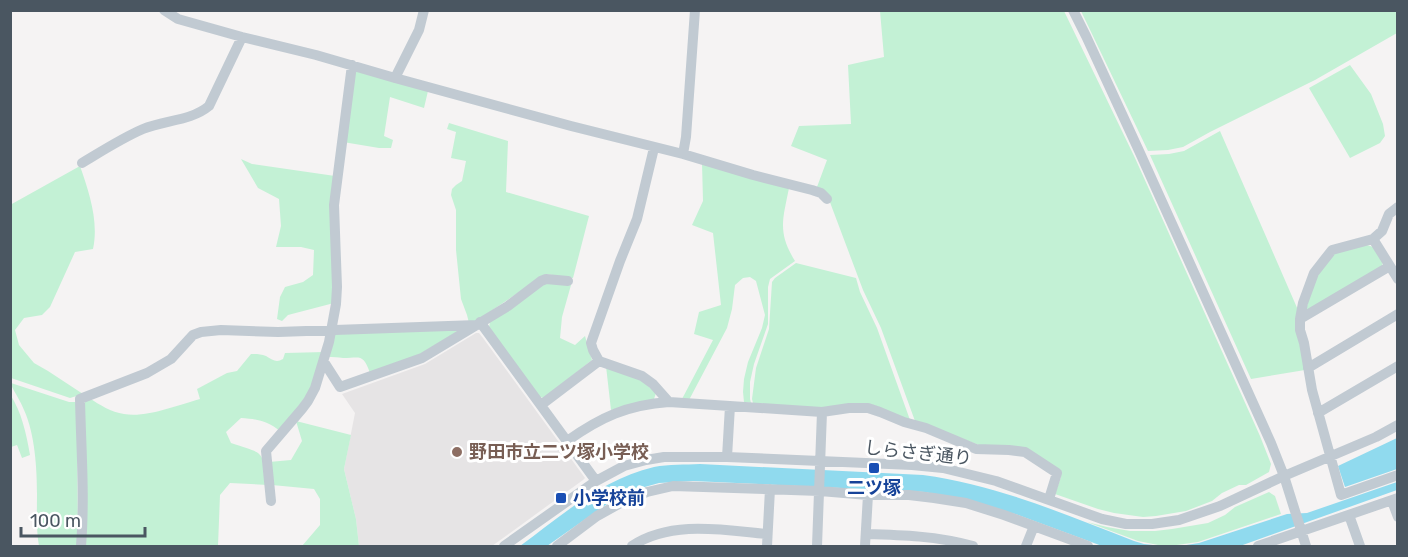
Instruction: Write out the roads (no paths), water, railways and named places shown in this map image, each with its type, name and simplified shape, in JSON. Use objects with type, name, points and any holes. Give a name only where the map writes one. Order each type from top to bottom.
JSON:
[{"type":"street","points":[[164,10],[178,19],[812,190],[821,193],[827,199]]},
{"type":"street","points":[[395,78],[419,30],[424,10]]},
{"type":"street","points":[[682,154],[686,137],[695,10]]},
{"type":"street","points":[[1072,10],[1150,174],[1271,443],[1306,546]]},
{"type":"street","points":[[81,163],[145,128],[201,113],[209,106],[242,37]]},
{"type":"street","points":[[271,501],[266,451],[302,409],[315,388],[332,329],[337,287],[334,205],[352,66]]},
{"type":"street","points":[[654,148],[637,219],[591,343],[599,362],[642,376],[669,402]]},
{"type":"street","points":[[1398,207],[1389,214],[1382,231],[1373,238],[1332,250],[1314,273],[1300,319],[1300,330],[1318,413],[1341,495],[1398,475]]},
{"type":"street","points":[[1373,238],[1398,279]]},
{"type":"street","points":[[1300,319],[1390,266]]},
{"type":"street","points":[[324,363],[340,387],[422,358],[508,306],[541,281],[546,279],[568,281]]},
{"type":"street","points":[[1308,368],[1398,314]]},
{"type":"street","points":[[81,546],[84,478],[80,399],[147,373],[171,359],[193,335],[221,330],[278,332],[478,324]]},
{"type":"street","points":[[478,324],[596,481]]},
{"type":"street","points":[[541,405],[599,362]]},
{"type":"street","points":[[1318,413],[1398,366]]},
{"type":"street","points":[[567,441],[588,426],[626,409],[652,403],[669,402],[822,412],[868,408],[926,428],[976,449],[1025,452],[1057,473],[1049,499]]},
{"type":"street","points":[[727,457],[730,406]]},
{"type":"street","points":[[817,546],[822,412]]},
{"type":"street","name":"しらさぎ通り","points":[[504,546],[596,481],[624,466],[655,458],[727,457],[821,464],[912,465],[943,468],[996,481],[1102,519],[1126,524],[1152,524],[1179,520],[1220,506],[1376,437],[1398,425]]},
{"type":"street","points":[[557,546],[612,507],[647,492],[674,486],[820,489],[868,495],[909,495],[934,498],[966,503],[1034,526],[1074,544],[1088,546]]},
{"type":"street","points":[[767,546],[770,489]]},
{"type":"street","points":[[865,546],[868,495]]},
{"type":"street","points":[[1258,546],[1395,499],[1398,518]]},
{"type":"street","points":[[1349,515],[1360,546]]},
{"type":"street","points":[[1026,546],[1034,526]]},
{"type":"street","points":[[632,546],[675,530],[697,529],[767,534]]},
{"type":"street","points":[[866,534],[921,536],[973,546]]},
{"type":"water","points":[[1397,438],[1397,469],[1345,487],[1338,466]]},
{"type":"water","points":[[700,464],[923,475],[1004,493],[1134,541],[1162,546],[1102,546],[1015,514],[925,492],[693,481],[659,483],[634,490],[607,504],[547,546],[520,546],[583,500],[617,480],[654,467]]},
{"type":"water","points":[[1397,482],[1397,490],[1240,546],[1180,546],[1199,543],[1287,514],[1307,513]]},
{"type":"place","name":"野田市立二ツ塚小学校","points":[[457,452]]},
{"type":"place","name":"二ツ塚","points":[[874,468]]},
{"type":"place","name":"小学校前","points":[[561,498]]}]
